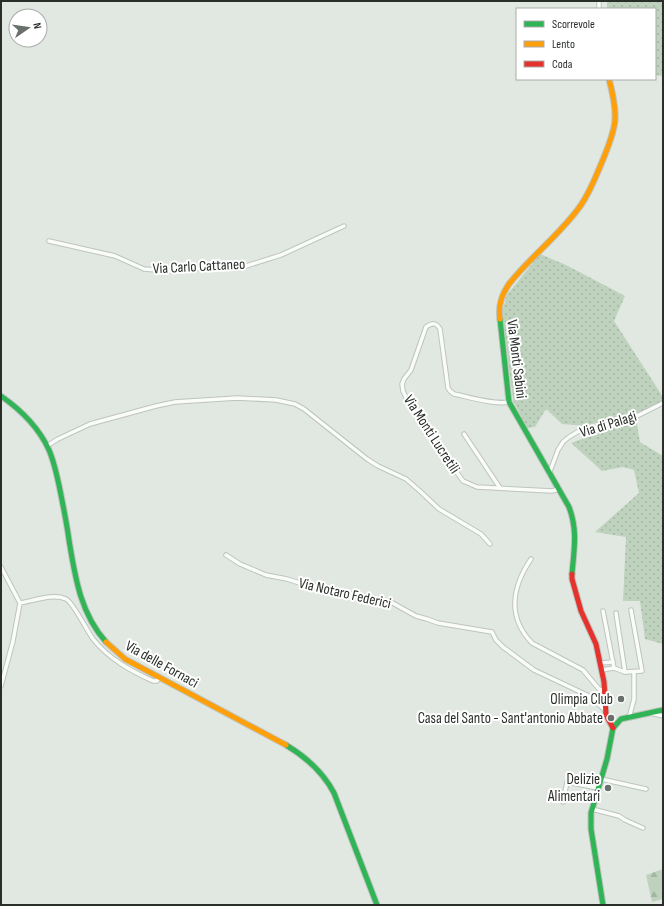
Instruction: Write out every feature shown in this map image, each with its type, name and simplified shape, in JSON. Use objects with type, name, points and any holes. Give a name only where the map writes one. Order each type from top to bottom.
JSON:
[{"type":"street","name":"Via Monti Sabini","points":[[609,80],[615,104],[616,119],[608,146],[592,185],[585,199],[573,215],[515,277],[501,296],[499,311],[509,402],[569,507],[574,521],[575,536],[572,578],[581,611],[596,644],[605,691],[606,716],[613,728]]},
{"type":"street","name":"Via Carlo Cattaneo","points":[[49,241],[115,256],[144,268],[168,271],[217,267],[243,267],[281,255],[344,226]]},
{"type":"street","name":"Via Monti Lucretili","points":[[509,402],[504,403],[491,401],[454,394],[450,391],[448,388],[440,328],[435,324],[430,324],[426,327],[411,370],[402,384],[407,400],[463,481],[477,487],[552,491],[558,489]]},
{"type":"street","name":"Via delle Fornaci","points":[[1,396],[26,416],[47,446],[56,472],[69,537],[74,572],[86,613],[96,632],[112,649],[125,659],[281,742],[299,753],[316,768],[334,793],[377,905]]},
{"type":"street","points":[[47,446],[58,439],[90,424],[175,402],[238,398],[292,402],[304,409],[367,459],[378,466],[406,479],[439,509],[481,534],[490,544]]},
{"type":"street","name":"Via di Palagi","points":[[550,474],[563,442],[574,434],[579,431],[599,427],[639,415],[663,403]]},
{"type":"street","name":"Via Monti Lucretili","points":[[464,434],[500,488]]},
{"type":"street","name":"Via Notaro Federici","points":[[226,555],[240,564],[266,575],[287,579],[306,585],[332,588],[351,594],[389,601],[416,616],[438,623],[492,632],[496,640],[534,670],[589,696],[606,711]]},
{"type":"street","points":[[531,559],[520,580],[514,604],[517,619],[526,637],[532,643],[583,670],[599,689],[605,691]]},
{"type":"street","points":[[1,567],[20,603],[13,641],[1,686]]},
{"type":"street","points":[[20,603],[53,598],[66,599],[71,602],[94,640],[113,659],[124,667],[151,680],[156,681],[159,678]]},
{"type":"street","points":[[602,670],[614,668],[625,672],[642,671],[631,610]]},
{"type":"street","points":[[603,611],[614,668]]},
{"type":"street","points":[[616,613],[625,672]]},
{"type":"street","points":[[600,663],[613,662]]},
{"type":"street","points":[[630,718],[634,699],[634,672]]},
{"type":"street","points":[[603,905],[591,829],[592,809],[607,759],[613,728],[621,720],[663,710]]},
{"type":"street","points":[[649,713],[663,716]]},
{"type":"street","points":[[601,779],[646,789]]},
{"type":"street","points":[[563,802],[567,782],[598,788]]},
{"type":"street","points":[[592,809],[619,816],[643,828]]},
{"type":"green space","points":[[607,1],[663,1],[663,76],[656,75],[656,8],[607,8]]},
{"type":"green space","points":[[540,254],[566,265],[625,296],[614,321],[663,397],[663,401],[639,412],[585,426],[562,424],[546,409],[535,427],[527,428],[513,400],[502,312],[507,295]]},
{"type":"green space","points":[[636,419],[640,442],[663,456],[663,644],[645,639],[640,601],[623,601],[626,537],[595,532],[639,493],[634,470],[623,467],[602,471],[571,443]]},
{"type":"green space","points":[[663,869],[663,899],[652,902],[646,875]]},
{"type":"traffic: fast","points":[[500,319],[509,402],[569,507],[572,516],[575,540],[572,574]]},
{"type":"traffic: fast","points":[[1,396],[16,407],[29,420],[40,434],[49,450],[57,478],[76,580],[80,594],[90,619],[106,642]]},
{"type":"traffic: fast","points":[[613,728],[621,719],[663,710]]},
{"type":"traffic: fast","points":[[603,905],[591,829],[591,813],[607,759],[613,728]]},
{"type":"traffic: fast","points":[[286,745],[313,766],[330,785],[377,905]]},
{"type":"traffic: slow","points":[[500,319],[499,310],[501,301],[509,284],[573,216],[593,184],[611,139],[615,121],[614,103],[609,80]]},
{"type":"traffic: slow","points":[[106,642],[125,659],[286,745]]},
{"type":"traffic: jam","points":[[572,574],[581,611],[596,644],[604,682],[606,715],[613,728]]},
{"type":"place","name":"Olimpia Club","points":[[621,699]]},
{"type":"place","name":"Casa del Santo - Sant'antonio Abbate","points":[[611,718]]},
{"type":"place","name":"Delizie Alimentari","points":[[608,788]]}]
